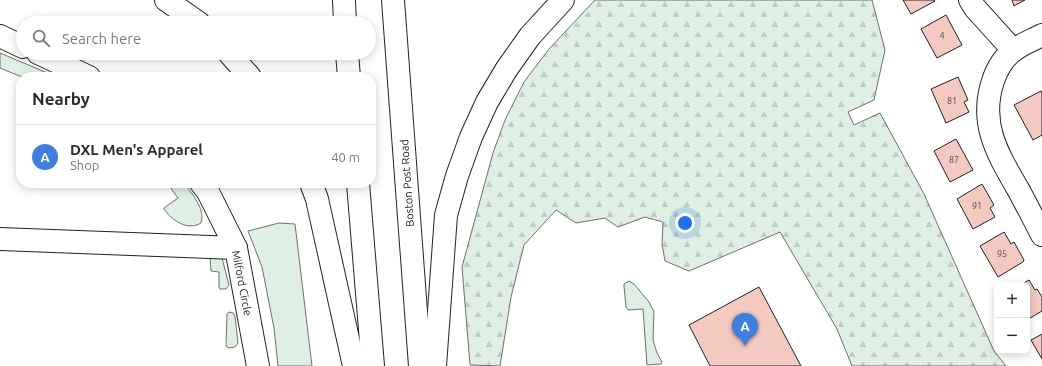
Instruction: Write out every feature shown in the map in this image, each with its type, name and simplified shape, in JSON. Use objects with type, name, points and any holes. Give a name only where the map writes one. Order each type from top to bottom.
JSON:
[{"type":"main road","points":[[166,0],[189,16]]},
{"type":"main road","points":[[344,0],[345,16]]},
{"type":"main road","name":"Boston Post Road","points":[[393,0],[420,366]]},
{"type":"main road","points":[[434,366],[446,215],[457,176],[471,136],[487,102],[502,76],[530,36],[563,0]]},
{"type":"main road","points":[[970,0],[1013,50]]},
{"type":"main road","points":[[1042,34],[1013,50],[1002,62],[994,78],[989,96],[989,122],[994,145],[1042,235]]},
{"type":"main road","points":[[0,36],[16,44]]},
{"type":"main road","points":[[53,60],[78,72]]},
{"type":"main road","points":[[235,60],[246,72]]},
{"type":"main road","points":[[348,60],[349,72]]},
{"type":"main road","name":"Milford Circle","points":[[205,188],[236,248],[258,366]]},
{"type":"main road","points":[[313,188],[317,199],[354,366]]},
{"type":"main road","points":[[358,188],[373,366]]},
{"type":"main road","points":[[0,240],[236,248]]},
{"type":"green space","points":[[595,0],[872,0],[885,50],[874,100],[848,112],[854,125],[880,113],[924,194],[994,351],[994,354],[996,354],[1006,366],[852,366],[837,329],[780,232],[689,271],[665,261],[662,244],[663,222],[645,217],[618,227],[605,218],[576,223],[556,210],[524,245],[511,297],[500,366],[470,365],[462,267],[493,153],[505,120],[524,82],[549,49]]},
{"type":"green space","points":[[0,53],[45,72],[16,72],[16,75],[0,68]]},
{"type":"green space","points":[[171,188],[188,188],[200,207],[202,218],[201,223],[191,226],[181,224],[167,213],[164,208],[178,198]]},
{"type":"green space","points":[[279,223],[295,224],[312,366],[278,366],[274,328],[262,267],[248,231]]},
{"type":"green space","points":[[210,256],[222,258],[229,285],[226,289],[220,289],[219,287],[219,272],[211,271]]},
{"type":"green space","points":[[629,281],[634,284],[649,302],[654,311],[653,340],[657,353],[662,362],[661,364],[647,365],[643,309],[628,310],[626,307],[624,284]]},
{"type":"green space","points":[[229,312],[233,313],[235,316],[238,343],[235,347],[229,348],[226,346],[227,314]]},
{"type":"building","points":[[903,0],[934,0],[935,1],[911,14]]},
{"type":"building","points":[[1012,0],[1025,0],[1014,6]]},
{"type":"building","points":[[946,15],[962,45],[937,58],[921,29]]},
{"type":"building","points":[[958,77],[968,100],[964,102],[969,112],[946,123],[931,89]]},
{"type":"building","points":[[1041,91],[1042,135],[1033,140],[1014,105]]},
{"type":"building","points":[[956,139],[973,170],[950,182],[934,151]]},
{"type":"building","points":[[982,184],[994,205],[990,208],[995,217],[973,229],[957,199]]},
{"type":"building","points":[[1004,232],[1011,244],[1014,242],[1024,260],[998,277],[980,246]]},
{"type":"building","points":[[1029,280],[1035,290],[1037,289],[1042,297],[1042,311],[1030,318],[1030,282],[1025,282]]},
{"type":"building","points":[[759,287],[801,366],[710,366],[689,325]]},
{"type":"building","points":[[1042,334],[1042,359],[1031,340]]},
{"type":"place","name":"DXL Men's Apparel","points":[[745,346]]}]
